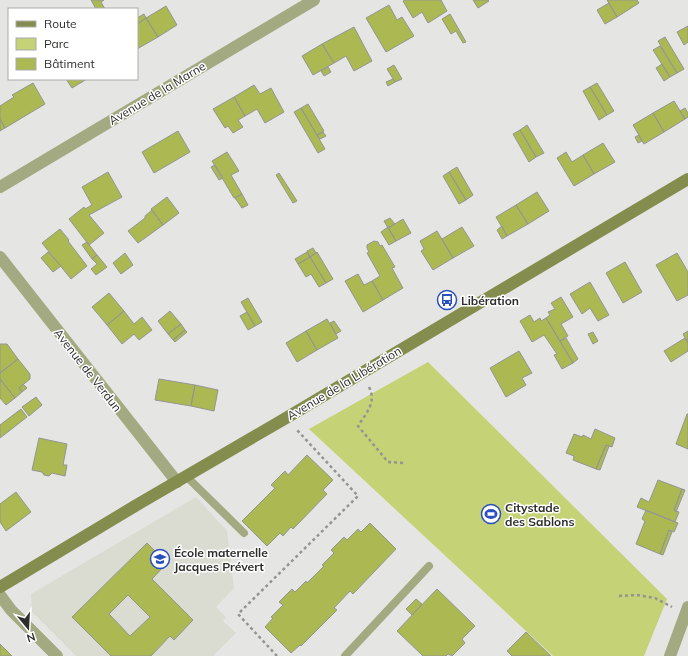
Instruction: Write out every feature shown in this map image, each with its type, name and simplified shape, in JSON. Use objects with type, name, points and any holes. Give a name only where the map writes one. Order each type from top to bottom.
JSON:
[{"type":"street","name":"Avenue de la Marne","points":[[0,187],[314,0]]},
{"type":"street","name":"Avenue de la Libération","points":[[0,587],[688,179]]},
{"type":"street","name":"Avenue de Verdun","points":[[0,257],[181,479]]},
{"type":"street","points":[[0,595],[11,610],[57,656]]},
{"type":"street","points":[[670,656],[686,611]]},
{"type":"lane","points":[[181,479],[244,533]]},
{"type":"lane","points":[[345,656],[429,566]]},
{"type":"path","points":[[362,372],[372,394],[372,403],[358,426],[388,462],[405,463]]},
{"type":"path","points":[[277,656],[238,614],[358,496],[286,418]]},
{"type":"path","points":[[619,596],[637,595],[655,598],[686,611]]},
{"type":"shaded area","name":"École maternelle Jacques Prévert","points":[[196,497],[227,531],[234,588],[216,607],[226,617],[223,621],[236,633],[214,655],[215,656],[76,656],[32,612],[31,594]]},
{"type":"green space","name":"Citystade des Sablons","points":[[428,362],[667,599],[644,656],[553,656],[309,429]]},
{"type":"building","points":[[91,0],[104,0],[101,2],[104,8],[95,8]]},
{"type":"building","points":[[441,0],[447,11],[428,23],[422,12],[413,18],[403,1]]},
{"type":"building","points":[[473,0],[488,0],[489,1],[478,8]]},
{"type":"building","points":[[607,0],[637,0],[639,3],[617,17]]},
{"type":"building","points":[[609,3],[617,17],[605,24],[597,10]]},
{"type":"building","points":[[389,5],[397,20],[402,17],[414,36],[386,52],[366,18]]},
{"type":"building","points":[[166,6],[177,25],[158,37],[146,18]]},
{"type":"building","points":[[144,14],[146,18],[138,23],[138,17]]},
{"type":"building","points":[[450,14],[466,42],[463,43],[456,31],[451,34],[442,19]]},
{"type":"building","points":[[146,18],[158,37],[138,48],[138,23]]},
{"type":"building","points":[[688,26],[688,42],[684,45],[677,32]]},
{"type":"building","points":[[354,27],[372,61],[354,71],[346,56],[334,63],[322,44]]},
{"type":"building","points":[[665,37],[684,69],[677,73],[658,41]]},
{"type":"building","points":[[322,44],[334,63],[313,75],[302,56]]},
{"type":"building","points":[[660,46],[677,73],[670,77],[653,50]]},
{"type":"building","points":[[662,64],[670,77],[664,81],[656,68]]},
{"type":"building","points":[[394,65],[402,79],[395,82],[387,69]]},
{"type":"building","points":[[328,67],[331,72],[324,76],[321,71]]},
{"type":"building","points":[[393,79],[395,82],[388,86],[386,82]]},
{"type":"building","points":[[67,80],[85,80],[72,88]]},
{"type":"building","points":[[33,83],[45,104],[5,128],[0,119],[0,106],[14,97],[12,95]]},
{"type":"building","points":[[597,83],[614,111],[607,115],[590,87]]},
{"type":"building","points":[[254,85],[260,94],[271,88],[284,112],[265,123],[257,109],[245,116],[234,97]]},
{"type":"building","points":[[590,87],[607,115],[599,120],[583,91]]},
{"type":"building","points":[[234,97],[245,116],[238,120],[243,127],[233,133],[228,126],[225,128],[213,109]]},
{"type":"building","points":[[674,101],[685,119],[664,132],[653,113]]},
{"type":"building","points":[[308,104],[324,131],[317,135],[301,108]]},
{"type":"building","points":[[301,108],[325,149],[318,153],[294,112]]},
{"type":"building","points":[[685,108],[688,113],[688,117],[685,119],[680,111]]},
{"type":"building","points":[[653,113],[664,132],[644,144],[633,125]]},
{"type":"building","points":[[0,119],[5,128],[0,131]]},
{"type":"building","points":[[527,125],[544,153],[536,157],[520,130]]},
{"type":"building","points":[[520,130],[536,157],[529,162],[513,134]]},
{"type":"building","points":[[178,131],[190,152],[154,173],[142,152]]},
{"type":"building","points":[[323,132],[326,136],[320,139],[317,135]]},
{"type":"building","points":[[639,135],[642,141],[638,143],[635,137]]},
{"type":"building","points":[[603,143],[615,162],[594,174],[583,155]]},
{"type":"building","points":[[227,152],[239,171],[231,175],[242,194],[234,198],[212,161]]},
{"type":"building","points":[[566,152],[572,162],[583,155],[594,174],[574,186],[557,158]]},
{"type":"building","points":[[215,165],[223,178],[219,180],[211,167]]},
{"type":"building","points":[[457,167],[473,195],[466,200],[449,172]]},
{"type":"building","points":[[108,172],[122,197],[89,215],[104,233],[89,245],[69,219],[84,207],[85,209],[92,205],[82,187]]},
{"type":"building","points":[[449,172],[466,200],[459,204],[443,176]]},
{"type":"building","points":[[279,173],[297,201],[293,203],[276,175]]},
{"type":"building","points":[[537,192],[549,211],[528,224],[516,205]]},
{"type":"building","points":[[242,194],[248,205],[242,208],[235,198]]},
{"type":"building","points":[[167,197],[179,213],[163,225],[151,209]]},
{"type":"building","points":[[516,205],[528,224],[507,236],[496,217]]},
{"type":"building","points":[[152,210],[163,225],[138,243],[128,231],[145,218],[145,216]]},
{"type":"building","points":[[390,218],[395,224],[388,228],[384,221]]},
{"type":"building","points":[[403,219],[411,233],[396,241],[388,228]]},
{"type":"building","points":[[502,226],[507,236],[502,239],[497,230]]},
{"type":"building","points":[[388,227],[396,241],[389,245],[381,232]]},
{"type":"building","points":[[462,227],[474,246],[453,258],[442,239]]},
{"type":"building","points":[[60,229],[87,266],[71,279],[42,243]]},
{"type":"building","points":[[437,231],[453,258],[433,270],[421,251],[424,249],[420,241]]},
{"type":"building","points":[[374,241],[378,242],[380,246],[382,245],[395,267],[392,268],[403,288],[383,300],[372,281],[380,276],[367,253],[369,252],[367,245]]},
{"type":"building","points":[[87,242],[97,255],[92,259],[82,245]]},
{"type":"building","points":[[313,248],[316,253],[310,257],[307,251]]},
{"type":"building","points":[[48,252],[61,266],[53,272],[41,258]]},
{"type":"building","points":[[307,252],[310,257],[298,264],[295,259]]},
{"type":"building","points":[[317,252],[333,279],[326,283],[310,257]]},
{"type":"building","points":[[125,253],[133,265],[121,274],[113,263]]},
{"type":"building","points":[[677,253],[688,272],[688,295],[677,301],[656,265]]},
{"type":"building","points":[[97,255],[107,267],[96,275],[91,269],[97,264],[92,259]]},
{"type":"building","points":[[310,257],[326,283],[319,287],[311,274],[306,277],[298,264]]},
{"type":"building","points":[[625,262],[642,292],[623,303],[606,273]]},
{"type":"building","points":[[358,274],[364,285],[372,281],[383,300],[363,312],[345,281]]},
{"type":"building","points":[[590,282],[609,315],[598,321],[590,308],[582,314],[570,294]]},
{"type":"building","points":[[109,293],[124,311],[107,325],[92,307]]},
{"type":"building","points":[[561,297],[573,317],[561,324],[568,336],[560,341],[546,318],[550,315],[548,312],[555,309],[551,303]]},
{"type":"building","points":[[248,298],[262,322],[255,326],[241,302]]},
{"type":"building","points":[[124,311],[134,324],[142,317],[152,330],[139,340],[134,334],[122,344],[107,325]]},
{"type":"building","points":[[170,311],[181,324],[168,334],[158,321]]},
{"type":"building","points":[[247,312],[255,326],[248,330],[240,316]]},
{"type":"building","points":[[530,315],[534,322],[540,318],[541,321],[546,318],[573,363],[562,369],[554,355],[557,354],[544,335],[532,342],[520,321]]},
{"type":"building","points":[[327,319],[338,338],[317,350],[306,331]]},
{"type":"building","points":[[334,321],[341,331],[336,334],[330,323]]},
{"type":"building","points":[[181,324],[185,330],[173,340],[168,334]]},
{"type":"building","points":[[185,330],[187,332],[175,342],[173,340]]},
{"type":"building","points":[[306,331],[317,350],[297,362],[286,343]]},
{"type":"building","points":[[688,331],[688,343],[683,334]]},
{"type":"building","points":[[593,332],[598,341],[593,344],[588,334]]},
{"type":"building","points":[[566,338],[578,359],[573,363],[560,341]]},
{"type":"building","points":[[685,338],[688,343],[688,351],[671,362],[664,351]]},
{"type":"building","points":[[0,344],[7,344],[18,359],[0,373]]},
{"type":"building","points":[[519,351],[532,373],[522,378],[526,385],[506,397],[490,368]]},
{"type":"building","points":[[18,359],[30,374],[30,379],[19,388],[22,392],[15,398],[0,379],[0,373]]},
{"type":"building","points":[[0,379],[15,398],[6,405],[0,398]]},
{"type":"building","points":[[159,379],[195,385],[191,406],[155,400]]},
{"type":"building","points":[[23,384],[27,388],[22,392],[19,388]]},
{"type":"building","points":[[195,385],[218,390],[214,411],[191,406]]},
{"type":"building","points":[[36,397],[42,405],[29,416],[22,407]]},
{"type":"building","points":[[21,409],[27,417],[0,438],[0,425]]},
{"type":"building","points":[[688,414],[688,449],[676,444]]},
{"type":"building","points":[[595,429],[615,438],[612,447],[606,445],[596,469],[573,460],[574,456],[566,453],[574,434],[582,437],[583,435],[591,439]]},
{"type":"building","points":[[39,438],[67,444],[63,465],[67,465],[65,476],[52,473],[49,476],[44,475],[42,472],[32,470]]},
{"type":"building","points":[[606,445],[609,446],[600,470],[596,469]]},
{"type":"building","points":[[307,455],[333,480],[323,490],[327,494],[293,529],[291,527],[283,536],[280,533],[267,546],[242,521],[275,488],[271,485],[285,471],[288,475]]},
{"type":"building","points":[[658,480],[682,489],[674,510],[679,512],[675,522],[637,507],[641,498],[649,502]]},
{"type":"building","points":[[682,489],[685,490],[676,512],[674,510]]},
{"type":"building","points":[[16,492],[31,512],[6,531],[0,522],[0,504]]},
{"type":"building","points":[[646,510],[678,523],[674,532],[669,530],[660,554],[636,544],[645,521],[642,519]]},
{"type":"building","points":[[370,523],[396,549],[353,594],[350,591],[334,608],[337,610],[301,646],[300,645],[291,653],[265,627],[273,618],[271,617],[283,605],[279,602],[292,589],[295,592],[306,581],[307,583],[324,566],[322,565],[334,553],[331,550],[344,537],[347,540],[358,529],[361,532]]},
{"type":"building","points":[[669,530],[672,532],[663,555],[660,554]]},
{"type":"building","points":[[147,543],[167,563],[152,579],[193,620],[174,640],[170,636],[151,656],[111,656],[72,617]],"holes":[[[128,595],[150,617],[130,636],[109,614]]]},
{"type":"building","points":[[437,589],[475,626],[462,639],[465,643],[452,656],[448,654],[446,656],[423,656],[397,631]]},
{"type":"building","points":[[416,599],[422,604],[412,615],[406,609]]},
{"type":"building","points":[[526,632],[551,656],[512,656],[507,651]]},
{"type":"building","points":[[0,644],[12,656],[0,656]]},
{"type":"place","name":"Libération","points":[[447,300]]},
{"type":"place","name":"Citystade des Sablons","points":[[491,514]]},
{"type":"place","name":"École maternelle Jacques Prévert","points":[[160,559]]}]
